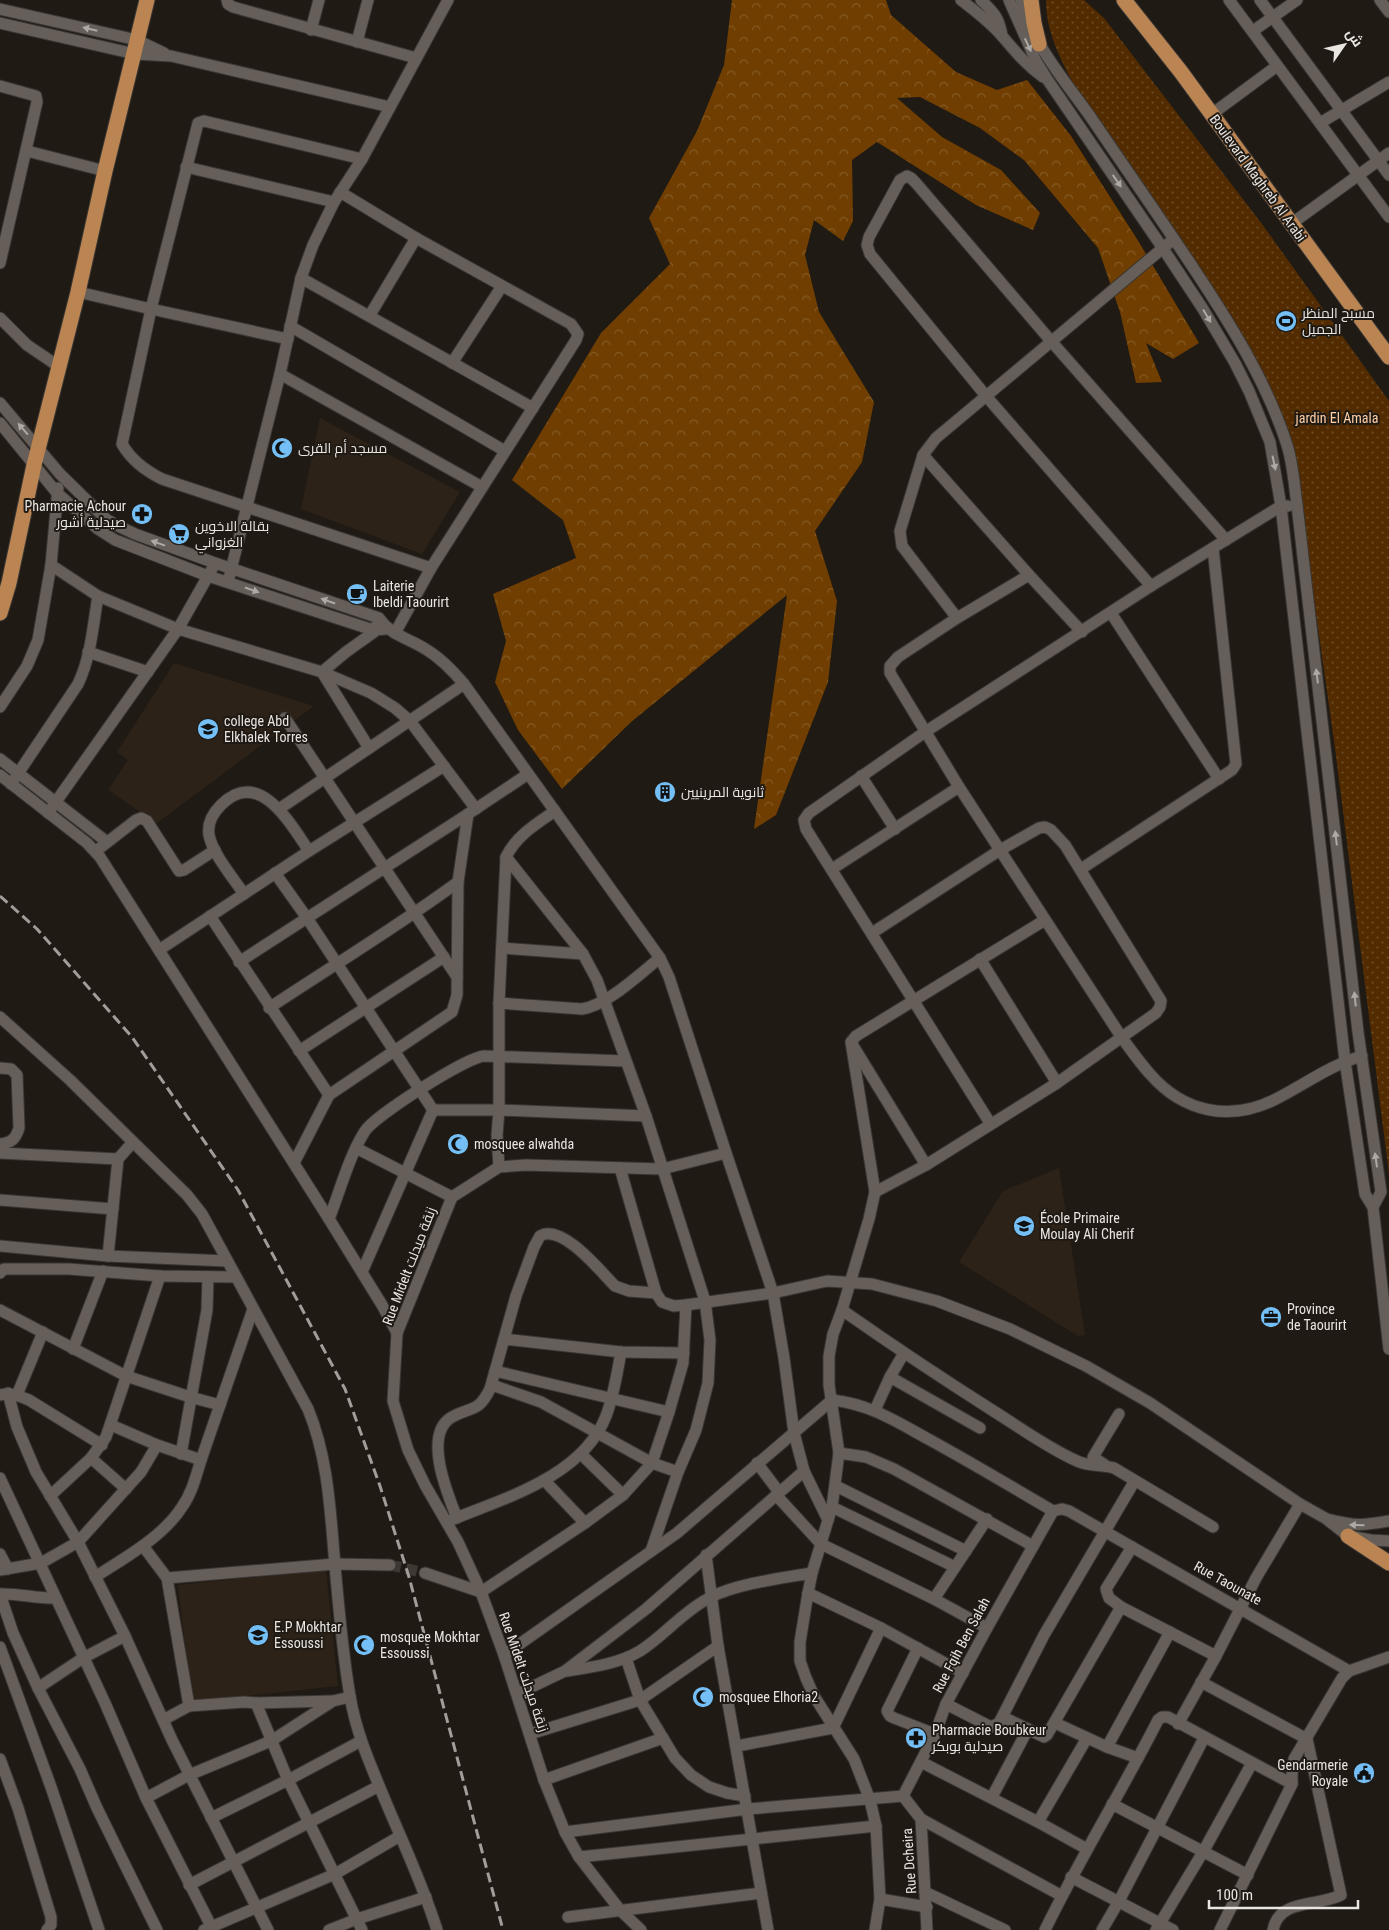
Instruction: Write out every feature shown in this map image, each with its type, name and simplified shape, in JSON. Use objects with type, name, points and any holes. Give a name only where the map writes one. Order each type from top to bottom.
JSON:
[{"type":"main road","points":[[0,613],[9,583],[38,447],[78,292],[105,171],[147,0]]},
{"type":"main road","points":[[1031,0],[1039,44]]},
{"type":"main road","name":"Boulevard Maghreb Al Arabi","points":[[1131,2],[1389,357]]},
{"type":"main road","points":[[1348,1536],[1389,1563]]},
{"type":"street","points":[[227,0],[228,4],[233,7],[416,58]]},
{"type":"street","points":[[311,30],[319,0]]},
{"type":"street","points":[[357,42],[368,0]]},
{"type":"street","points":[[228,582],[248,507],[302,278],[313,245],[337,197],[362,159],[448,0]]},
{"type":"street","points":[[961,0],[1002,36],[1022,60],[1047,79]]},
{"type":"street","points":[[981,0],[995,14],[999,21],[1002,36]]},
{"type":"street","points":[[1009,0],[1036,61],[1047,79],[1162,247],[1221,338],[1249,391],[1270,442],[1281,506],[1345,1061],[1365,1194],[1374,1207],[1389,1349]]},
{"type":"street","points":[[1021,0],[1039,44],[1174,239],[1247,354],[1287,443],[1292,463],[1362,1056],[1381,1192],[1374,1207]]},
{"type":"street","points":[[1229,0],[1389,217]]},
{"type":"street","points":[[1260,0],[1389,175]]},
{"type":"street","points":[[1253,31],[1297,0]]},
{"type":"street","points":[[1380,0],[1389,12]]},
{"type":"street","points":[[0,9],[171,56],[390,107]]},
{"type":"street","points":[[0,23],[136,47]]},
{"type":"street","points":[[1212,114],[1277,66]]},
{"type":"street","points":[[1320,123],[1389,82]]},
{"type":"street","points":[[0,86],[36,96],[37,102],[0,263]]},
{"type":"street","points":[[362,159],[204,121],[198,123],[151,309],[122,444],[137,463],[150,473],[431,568]]},
{"type":"street","points":[[27,151],[105,171]]},
{"type":"street","points":[[1291,224],[1389,153]]},
{"type":"street","points":[[186,167],[337,197],[416,238],[571,324],[578,334],[533,408],[390,631]]},
{"type":"street","points":[[1151,586],[986,396],[870,254],[867,246],[869,237],[900,180],[907,176],[916,183],[1051,342],[1226,540]]},
{"type":"street","points":[[370,315],[416,238]]},
{"type":"street","points":[[957,618],[902,546],[900,531],[924,455],[936,438],[1162,247],[1174,239]]},
{"type":"street","points":[[302,278],[533,408]]},
{"type":"street","points":[[452,364],[502,286]]},
{"type":"street","points":[[78,292],[288,339]]},
{"type":"street","points":[[0,318],[27,345],[58,366]]},
{"type":"street","points":[[290,326],[505,450]]},
{"type":"street","points":[[280,374],[482,487]]},
{"type":"street","points":[[1,408],[38,447],[60,474],[106,519],[135,534],[378,618],[390,631],[428,650],[445,663],[464,684],[660,958],[677,997],[726,1153],[773,1293],[794,1434],[804,1471],[828,1520]]},
{"type":"street","points":[[0,423],[57,493],[98,529],[115,540],[208,576],[373,630],[390,631]]},
{"type":"street","points":[[924,455],[1029,575],[1082,632]]},
{"type":"street","points":[[0,707],[27,666],[38,640],[51,565],[60,474]]},
{"type":"street","points":[[990,1123],[806,829],[804,820],[809,813],[925,732],[1151,586],[1281,506],[1297,505]]},
{"type":"street","points":[[1081,869],[1219,779],[1232,770],[1236,764],[1213,548]]},
{"type":"street","points":[[48,813],[178,629],[216,563]]},
{"type":"street","points":[[51,565],[98,596],[178,629],[322,672],[371,693],[395,708],[410,721],[444,766],[472,812],[458,882],[458,977],[457,995],[452,1012],[329,1095],[294,1164]]},
{"type":"street","points":[[1029,575],[957,618],[898,657],[890,666],[890,673],[1000,850],[1122,1038],[1150,1075],[1171,1092],[1198,1107],[1225,1112],[1241,1112],[1267,1103],[1345,1061],[1362,1056]]},
{"type":"street","points":[[11,784],[83,674],[98,596]]},
{"type":"street","points":[[1111,613],[1219,779]]},
{"type":"street","points":[[322,672],[374,632],[373,630],[378,618]]},
{"type":"street","points":[[88,652],[148,672]]},
{"type":"street","points":[[322,672],[369,748]]},
{"type":"street","points":[[279,809],[464,684]]},
{"type":"street","points":[[285,718],[458,977]]},
{"type":"street","points":[[0,758],[107,842]]},
{"type":"street","points":[[158,950],[274,873],[444,766]]},
{"type":"street","points":[[239,962],[528,774]]},
{"type":"street","points":[[0,776],[96,851],[329,1219],[397,1334]]},
{"type":"street","points":[[861,776],[895,829]]},
{"type":"street","points":[[832,870],[960,787]]},
{"type":"street","points":[[244,894],[215,850],[209,836],[209,823],[214,811],[227,799],[240,793],[253,793],[265,796],[279,809],[309,851]]},
{"type":"street","points":[[555,811],[524,834],[510,848],[506,857],[499,1003],[499,1110],[497,1135],[499,1167],[526,1165],[662,1169],[726,1153]]},
{"type":"street","points":[[96,851],[136,820],[142,818],[147,821],[179,871],[215,850]]},
{"type":"street","points":[[872,933],[1000,850],[1039,828],[1046,827],[1062,840],[1161,1001],[1156,1013],[1057,1082],[926,1165],[874,1192]]},
{"type":"street","points":[[506,857],[583,954],[605,1000],[646,1116],[705,1301],[710,1345],[708,1383],[696,1430],[678,1472],[651,1551]]},
{"type":"street","points":[[274,873],[307,918],[433,1110]]},
{"type":"street","points":[[269,1008],[415,913],[458,882]]},
{"type":"street","points":[[210,916],[269,1008],[329,1095]]},
{"type":"street","points":[[875,1930],[880,1899],[876,1826],[870,1800],[854,1759],[814,1696],[800,1661],[800,1642],[812,1573],[832,1507],[836,1486],[839,1453],[828,1376],[829,1356],[833,1334],[869,1219],[874,1192],[851,1042],[856,1036],[913,1000],[1045,920]]},
{"type":"street","points":[[1330,933],[1347,931]]},
{"type":"street","points":[[502,948],[583,954]]},
{"type":"street","points":[[299,1051],[444,957]]},
{"type":"street","points":[[499,1003],[590,1008],[605,1000],[660,958]]},
{"type":"street","points":[[980,959],[1057,1082]]},
{"type":"street","points":[[0,1017],[70,1080],[187,1195],[202,1214],[300,1392],[315,1426],[323,1458],[329,1495],[350,1697],[361,1741],[426,1897],[437,1930]]},
{"type":"street","points":[[851,1042],[926,1165]]},
{"type":"street","points":[[329,1219],[356,1148],[367,1128],[420,1091],[472,1059],[484,1056],[625,1061]]},
{"type":"street","points":[[0,1068],[11,1069],[17,1075],[19,1128],[14,1140],[6,1144],[0,1144]]},
{"type":"street","points":[[433,1110],[499,1110],[646,1116]]},
{"type":"street","points":[[362,1272],[433,1110]]},
{"type":"street","points":[[108,1256],[118,1159],[133,1142]]},
{"type":"street","points":[[356,1148],[452,1197]]},
{"type":"street","points":[[0,1153],[118,1159]]},
{"type":"street","name":"Rue Midelt زنقة ميدلت","points":[[499,1167],[452,1197],[397,1334],[393,1385],[396,1413],[416,1468],[452,1520],[504,1654],[544,1780],[565,1832],[579,1857],[620,1910],[641,1930]]},
{"type":"street","points":[[620,1168],[656,1293],[662,1302],[686,1306],[705,1301],[773,1293],[827,1281],[872,1284],[936,1301],[1010,1329],[1066,1356],[1150,1403],[1300,1504],[1325,1518],[1342,1533],[1348,1536],[1371,1540],[1389,1541]]},
{"type":"street","points":[[0,1200],[112,1209]]},
{"type":"street","points":[[621,1352],[612,1398],[598,1432],[581,1454],[544,1480],[452,1520],[439,1462],[438,1445],[441,1434],[448,1420],[474,1409],[484,1401],[492,1385],[516,1296],[537,1240],[544,1233],[554,1234],[574,1246],[615,1286],[621,1289],[656,1293]]},
{"type":"street","points":[[0,1246],[108,1256],[227,1261]]},
{"type":"street","points":[[0,1273],[4,1270],[69,1268],[160,1276],[235,1277]]},
{"type":"street","points":[[74,1348],[103,1271]]},
{"type":"street","points":[[50,1496],[91,1458],[102,1445],[111,1425],[160,1276]]},
{"type":"street","points":[[181,1454],[207,1310],[208,1277]]},
{"type":"street","points":[[425,1573],[481,1592],[585,1523],[623,1495],[652,1463],[670,1412],[684,1353],[686,1306]]},
{"type":"street","points":[[95,1577],[143,1546],[181,1508],[189,1495],[253,1309]]},
{"type":"street","points":[[0,1310],[126,1376],[190,1397],[220,1404]]},
{"type":"street","points":[[842,1310],[904,1353],[1039,1440],[1087,1465],[1105,1465]]},
{"type":"street","points":[[43,1332],[8,1394],[17,1427],[36,1472],[78,1542],[125,1636],[189,1775],[268,1930]]},
{"type":"street","points":[[504,1339],[621,1352],[684,1353]]},
{"type":"street","points":[[875,1410],[890,1377],[904,1353]]},
{"type":"street","points":[[496,1371],[670,1412]]},
{"type":"street","points":[[890,1377],[980,1428]]},
{"type":"street","points":[[492,1385],[541,1402],[652,1463],[678,1472]]},
{"type":"street","points":[[8,1394],[46,1410],[102,1445]]},
{"type":"street","points":[[504,1654],[689,1523],[832,1400],[851,1402],[875,1410],[983,1469],[1053,1511]]},
{"type":"street","points":[[1119,1414],[1094,1457],[1213,1527]]},
{"type":"street","points":[[111,1425],[181,1454],[201,1460]]},
{"type":"street","points":[[0,1554],[4,1569],[41,1564],[78,1542],[141,1472],[157,1444]]},
{"type":"street","points":[[839,1453],[866,1457],[894,1469],[1033,1546]]},
{"type":"street","points":[[581,1454],[623,1495]]},
{"type":"street","points":[[91,1458],[126,1489]]},
{"type":"street","points":[[757,1463],[778,1493],[821,1544],[934,1599],[987,1628]]},
{"type":"street","points":[[517,1694],[565,1671],[646,1609],[804,1471]]},
{"type":"street","points":[[0,1478],[105,1703],[146,1798],[210,1929],[256,1906],[335,1874],[400,1836]]},
{"type":"street","points":[[544,1480],[585,1523]]},
{"type":"street","points":[[946,1704],[991,1727],[997,1725],[1003,1717],[1044,1635],[1134,1482]]},
{"type":"street","points":[[836,1486],[966,1551]]},
{"type":"street","points":[[1178,1724],[1242,1608],[1256,1578],[1300,1504]]},
{"type":"street","points":[[832,1507],[955,1567]]},
{"type":"street","name":"Rue Taounate","points":[[1053,1511],[1062,1509],[1069,1511],[1242,1608],[1349,1671]]},
{"type":"street","name":"Rue Fqih Ben Salah","points":[[903,1796],[935,1734],[946,1704],[1053,1511]]},
{"type":"street","points":[[1325,1518],[1362,1526],[1389,1521]]},
{"type":"street","points":[[934,1599],[987,1519]]},
{"type":"street","points":[[143,1546],[167,1578],[189,1706]]},
{"type":"street","points":[[1132,1546],[1106,1589],[1109,1598],[1121,1608],[1216,1656]]},
{"type":"street","points":[[706,1555],[718,1646],[768,1930]]},
{"type":"street","points":[[167,1578],[335,1564],[390,1565]]},
{"type":"street","points":[[565,1671],[599,1666],[626,1658],[641,1650],[679,1617],[711,1597],[742,1587],[812,1573]]},
{"type":"street","points":[[56,1598],[39,1599],[15,1593],[0,1594],[13,1633],[38,1688],[80,1769],[157,1930]]},
{"type":"street","points":[[808,1593],[881,1628],[963,1673]]},
{"type":"street","points":[[1003,1717],[1045,1737],[1055,1723],[1121,1608]]},
{"type":"street","points":[[833,1728],[881,1628]]},
{"type":"street","points":[[1107,1747],[1170,1632]]},
{"type":"street","points":[[38,1688],[83,1658],[125,1636]]},
{"type":"street","points":[[530,1734],[640,1700],[718,1646]]},
{"type":"street","points":[[0,1647],[3,1665],[51,1787],[99,1930]]},
{"type":"street","points":[[918,1648],[887,1710],[890,1716],[935,1734]]},
{"type":"street","points":[[3,1665],[24,1657]]},
{"type":"street","points":[[1220,1930],[1292,1784],[1294,1759],[1336,1685],[1349,1671],[1389,1657]]},
{"type":"street","points":[[626,1658],[640,1700],[675,1758],[691,1775],[709,1788],[745,1796]]},
{"type":"street","points":[[1201,1682],[1306,1740],[1341,1896],[1308,1903],[1284,1911],[1277,1917],[1273,1930]]},
{"type":"street","points":[[163,1720],[189,1706],[244,1702],[333,1700],[350,1697]]},
{"type":"street","points":[[146,1798],[189,1775],[271,1741],[333,1700]]},
{"type":"street","points":[[256,1703],[288,1780],[362,1930]]},
{"type":"street","points":[[1045,1930],[1086,1849],[1158,1720],[1162,1717],[1168,1717],[1292,1784]]},
{"type":"street","points":[[1055,1723],[1107,1747],[1138,1758]]},
{"type":"street","points":[[737,1746],[833,1728]]},
{"type":"street","points":[[992,1797],[1028,1729]]},
{"type":"street","points":[[544,1780],[663,1738]]},
{"type":"street","points":[[1038,1822],[1087,1738]]},
{"type":"street","points":[[1102,1930],[1204,1738]]},
{"type":"street","points":[[211,1818],[361,1741]]},
{"type":"street","points":[[0,1759],[5,1786],[51,1917],[51,1925],[47,1930]]},
{"type":"street","points":[[921,1762],[992,1797],[1086,1849]]},
{"type":"street","points":[[1158,1927],[1203,1852],[1252,1762]]},
{"type":"street","points":[[189,1885],[379,1786]]},
{"type":"street","points":[[565,1832],[748,1810],[903,1796]]},
{"type":"street","name":"Rue Dcheira","points":[[903,1796],[921,1819],[927,1930]]},
{"type":"street","points":[[1112,1804],[1157,1829],[1248,1874]]},
{"type":"street","points":[[921,1819],[1062,1896]]},
{"type":"street","points":[[579,1857],[876,1826]]},
{"type":"street","points":[[1071,1877],[1118,1902],[1158,1927],[1173,1930]]},
{"type":"street","points":[[925,1892],[1005,1930]]},
{"type":"street","points":[[568,1917],[761,1893]]},
{"type":"street","points":[[329,1930],[426,1897]]},
{"type":"street","points":[[880,1899],[927,1907]]},
{"type":"shaded area","points":[[320,418],[460,492],[422,554],[301,509]]},
{"type":"shaded area","name":"college Abd Elkhalek Torres","points":[[174,663],[314,706],[157,823],[108,790],[128,760],[117,752]]},
{"type":"shaded area","name":"École Primaire Moulay Ali Cherif","points":[[1059,1168],[1085,1335],[1078,1336],[959,1262],[1003,1191]]},
{"type":"shaded area","name":"E.P Mokhtar Essoussi","points":[[326,1570],[338,1686],[192,1702],[178,1585]]},
{"type":"green space","points":[[732,0],[886,0],[891,15],[956,72],[997,90],[1027,80],[1071,136],[1137,239],[1199,343],[1173,359],[1146,343],[1162,382],[1136,383],[1120,312],[1098,248],[1024,160],[980,128],[920,97],[897,98],[942,137],[1001,170],[1040,213],[1033,230],[976,205],[877,142],[852,160],[853,221],[843,241],[814,220],[805,255],[819,312],[874,402],[862,462],[815,531],[837,601],[828,682],[776,815],[754,829],[787,595],[631,722],[562,789],[518,730],[495,682],[506,641],[493,594],[576,558],[563,520],[512,480],[601,333],[670,264],[649,218],[697,131],[724,65]]},
{"type":"green space","name":"jardin El Amala","points":[[1046,0],[1084,0],[1104,18],[1262,224],[1389,401],[1389,1174],[1335,748],[1299,494],[1272,400],[1086,106],[1065,68],[1054,42],[1047,14]]},
{"type":"tunnel","points":[[390,1565],[425,1573]]},
{"type":"railway","points":[[0,896],[37,929],[132,1037],[238,1190],[345,1389],[380,1486],[409,1577],[503,1930]]},
{"type":"place","name":"مسبح المنظر الجميل","points":[[1286,321]]},
{"type":"place","name":"مسجد أم القرى","points":[[282,448]]},
{"type":"place","name":"Pharmacie Achour صيدلية أشور","points":[[142,514]]},
{"type":"place","name":"بقالة الاخوين الغزواني","points":[[179,534]]},
{"type":"place","name":"Laiterie lbeldi Taourirt","points":[[357,594]]},
{"type":"place","name":"college Abd Elkhalek Torres","points":[[208,729]]},
{"type":"place","name":"ثانوية المرينيين","points":[[665,792]]},
{"type":"place","name":"mosquee alwahda","points":[[458,1144]]},
{"type":"place","name":"École Primaire Moulay Ali Cherif","points":[[1024,1226]]},
{"type":"place","name":"Province de Taourirt","points":[[1271,1317]]},
{"type":"place","name":"E.P Mokhtar Essoussi","points":[[258,1635]]},
{"type":"place","name":"mosquee Mokhtar Essoussi","points":[[364,1645]]},
{"type":"place","name":"mosquee Elhoria2","points":[[703,1697]]},
{"type":"place","name":"Pharmacie Boubkeur صيدلية بوبكر","points":[[916,1738]]},
{"type":"place","name":"Gendarmerie Royale","points":[[1364,1773]]}]
